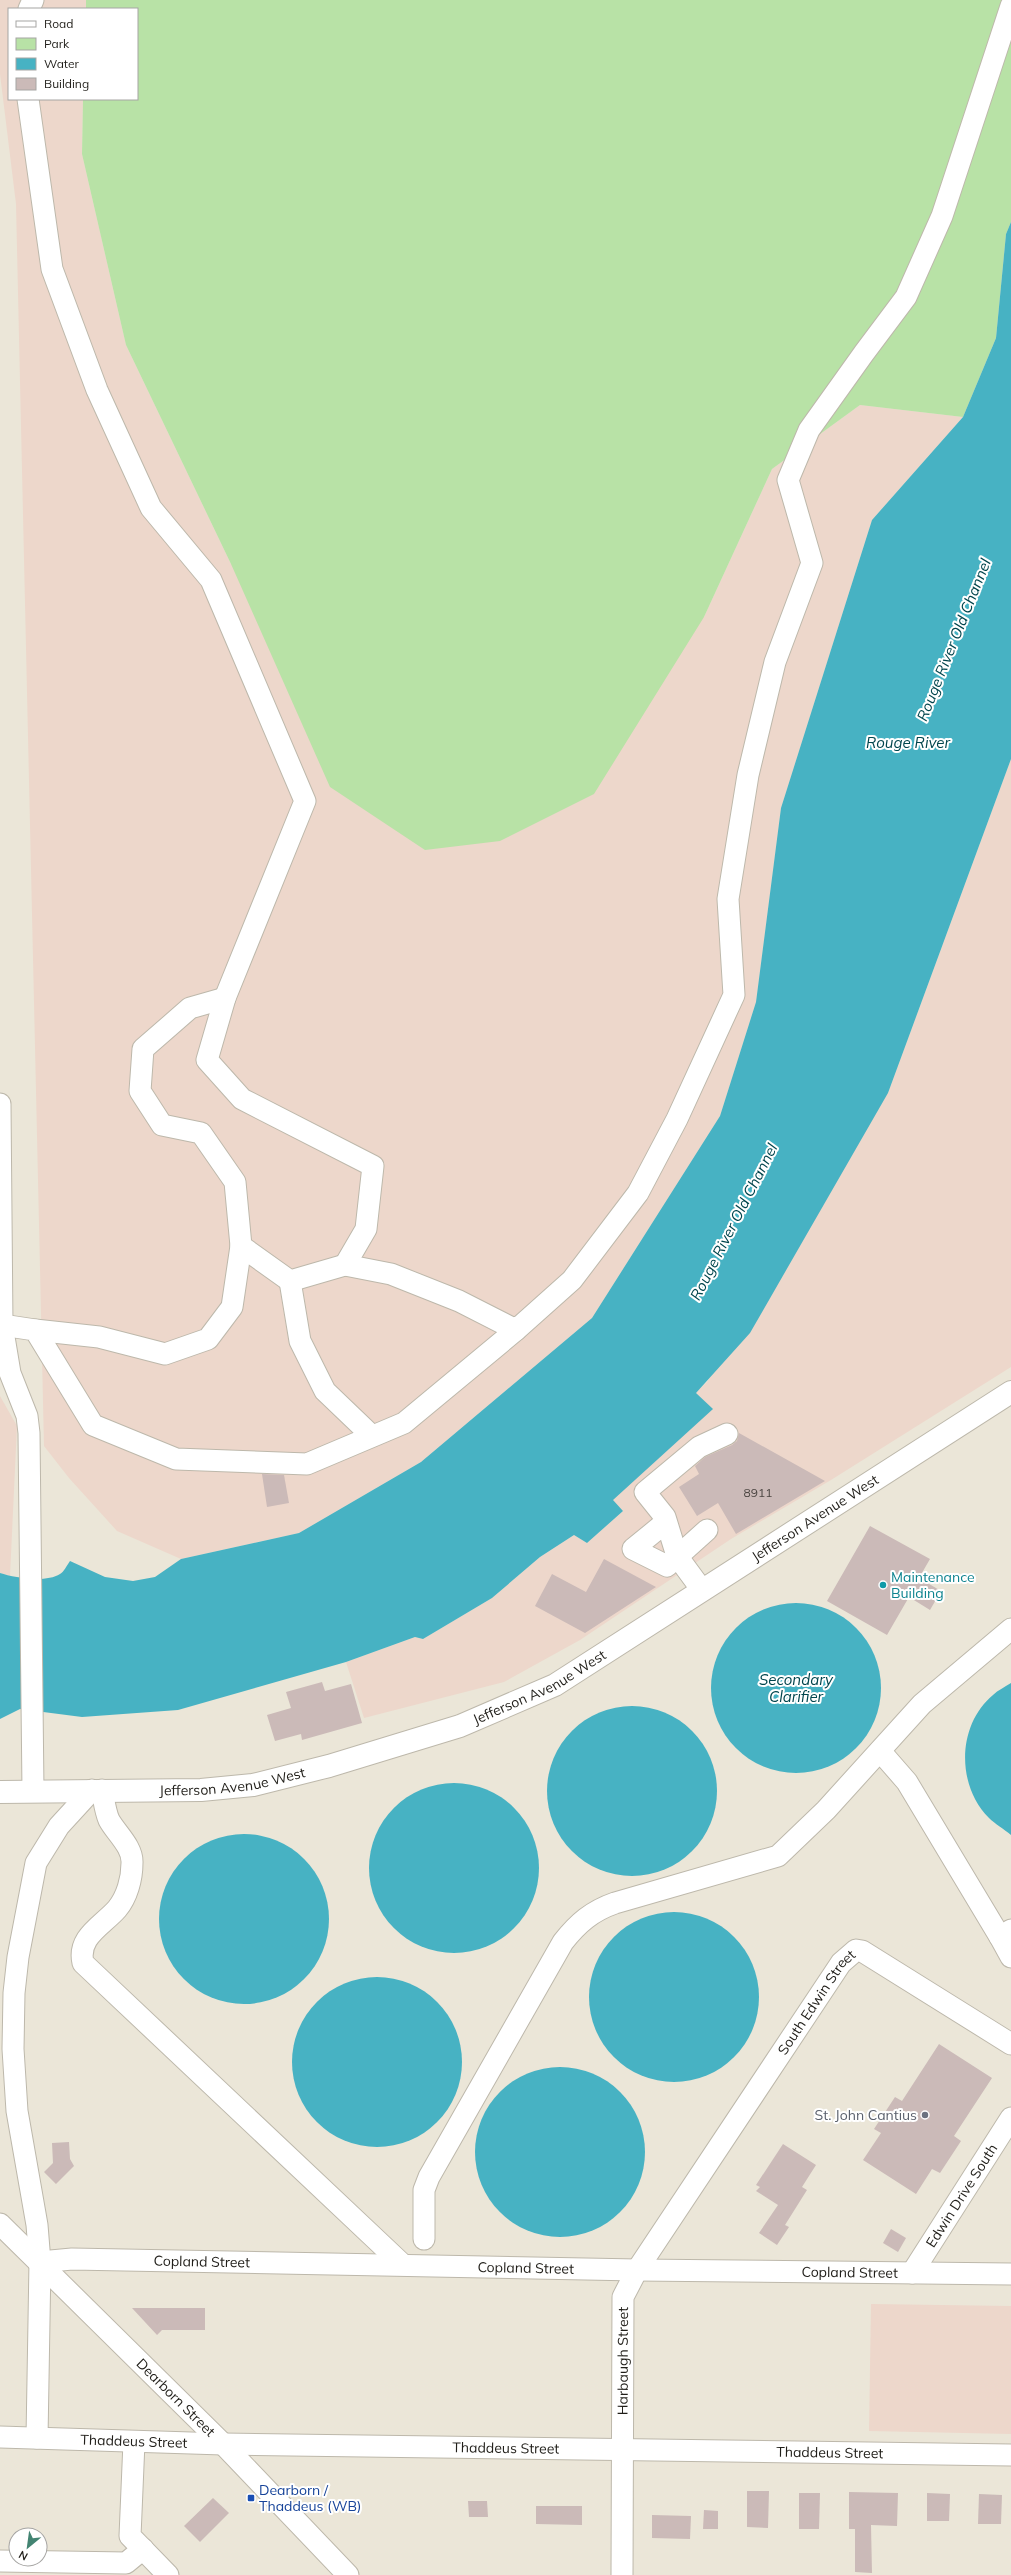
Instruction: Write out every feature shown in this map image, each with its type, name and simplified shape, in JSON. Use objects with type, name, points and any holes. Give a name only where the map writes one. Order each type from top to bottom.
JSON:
[{"type":"main road","name":"Jefferson Avenue West","points":[[0,1792],[201,1790],[253,1785],[329,1766],[460,1726],[555,1685],[1011,1392]]},
{"type":"street","points":[[36,1330],[93,1425],[176,1459],[307,1464],[404,1423],[516,1330],[572,1280],[638,1193],[677,1119],[734,995],[728,899],[748,775],[775,662],[812,563],[788,480],[809,430],[864,352],[906,297],[942,216],[1011,6]]},
{"type":"street","points":[[28,100],[52,268],[97,390],[151,508],[211,580],[304,801],[226,998],[207,1060],[242,1099],[373,1166],[366,1229],[345,1265]]},
{"type":"street","points":[[2,1325],[99,1337],[164,1354],[208,1339],[232,1307],[241,1246],[235,1182],[201,1133],[162,1125],[140,1091],[143,1049],[190,1008],[226,998]]},
{"type":"street","points":[[0,1104],[2,1325],[12,1384],[27,1416],[30,1470],[31,1737],[34,1791]]},
{"type":"street","points":[[241,1246],[290,1281],[300,1341],[325,1391],[372,1436]]},
{"type":"street","points":[[290,1281],[345,1265],[391,1274],[459,1301],[516,1330]]},
{"type":"street","points":[[702,1590],[677,1556],[665,1517],[645,1492],[698,1447],[726,1434]]},
{"type":"street","points":[[666,1522],[633,1549],[667,1566],[707,1530]]},
{"type":"street","points":[[424,2239],[424,2190],[429,2177],[563,1942],[574,1927],[598,1909],[615,1903],[778,1856],[826,1810],[922,1704],[1011,1629]]},
{"type":"street","points":[[880,1751],[906,1782],[1006,1933],[1011,1957]]},
{"type":"street","points":[[37,2438],[40,2262],[37,2225],[17,2111],[13,2049],[16,1971],[36,1863],[48,1840],[97,1790],[109,1820],[129,1850],[133,1862],[124,1898],[117,1909],[84,1943],[80,1953],[82,1963],[402,2264]]},
{"type":"street","name":"South Edwin Street","points":[[743,2110],[841,1963],[856,1950],[873,1956],[1011,2044]]},
{"type":"street","name":"Harbaugh Street","points":[[622,2575],[623,2297],[637,2270],[743,2110]]},
{"type":"street","name":"Edwin Drive South","points":[[912,2273],[1011,2118]]},
{"type":"street","name":"Dearborn Street","points":[[0,2224],[223,2444],[348,2575]]},
{"type":"street","name":"Copland Street","points":[[40,2262],[72,2259],[402,2264],[637,2270],[1011,2274]]},
{"type":"street","name":"Thaddeus Street","points":[[0,2437],[223,2444],[1011,2455]]},
{"type":"street","points":[[134,2442],[130,2536],[168,2575]]},
{"type":"street","points":[[0,2561],[126,2563],[143,2549]]},
{"type":"shaded area","points":[[0,0],[86,0],[86,8],[8,8],[8,100],[83,100],[82,154],[126,345],[231,564],[704,617],[772,469],[860,405],[963,417],[872,520],[781,808],[756,1002],[720,1116],[592,1318],[421,1462],[299,1533],[181,1559],[117,1531],[69,1478],[44,1446],[16,204],[0,74]]},
{"type":"shaded area","points":[[1011,759],[1011,1367],[831,1480],[731,1539],[580,1640],[504,1682],[364,1718],[346,1662],[415,1637],[423,1639],[492,1598],[540,1557],[574,1535],[587,1543],[623,1511],[612,1500],[712,1409],[695,1393],[707,1382],[888,1093]]},
{"type":"shaded area","points":[[0,1396],[17,1426],[10,1576],[0,1573]]},
{"type":"shaded area","points":[[871,2304],[1011,2306],[1011,2434],[869,2431]]},
{"type":"green space","points":[[86,0],[1011,0],[1011,222],[1006,234],[996,338],[963,417],[860,405],[772,469],[704,617],[594,794],[500,841],[425,850],[330,787],[231,564],[126,345],[82,154],[83,100],[138,100],[138,8],[86,8]]},
{"type":"water","name":"Rouge River","points":[[1011,222],[1011,759],[888,1093],[750,1333],[696,1393],[713,1409],[613,1500],[623,1511],[587,1543],[574,1535],[540,1557],[492,1598],[423,1639],[415,1637],[346,1662],[178,1710],[82,1717],[20,1709],[0,1719],[0,1573],[30,1579],[54,1577],[64,1570],[70,1561],[105,1577],[133,1581],[155,1577],[181,1559],[299,1533],[421,1462],[592,1318],[720,1116],[756,1002],[781,808],[872,520],[963,417],[996,338],[1006,234]]},
{"type":"water","name":"Secondary Clarifier","points":[[796,1603],[821,1607],[836,1613],[850,1622],[862,1634],[871,1648],[877,1663],[881,1688],[877,1713],[871,1728],[862,1742],[850,1754],[836,1763],[821,1769],[796,1773],[771,1769],[756,1763],[742,1754],[730,1742],[721,1728],[715,1713],[711,1688],[715,1663],[721,1648],[730,1634],[742,1622],[756,1613],[771,1607]]},
{"type":"water","points":[[1011,1683],[1011,1835],[989,1818],[978,1804],[971,1789],[966,1772],[965,1755],[967,1738],[973,1722],[981,1708],[995,1693]]},
{"type":"water","points":[[632,1706],[657,1710],[672,1716],[686,1725],[698,1737],[707,1751],[713,1766],[717,1791],[713,1816],[707,1831],[698,1845],[686,1857],[672,1866],[657,1872],[632,1876],[607,1872],[592,1866],[578,1857],[566,1845],[557,1831],[551,1816],[547,1791],[551,1766],[557,1751],[566,1737],[578,1725],[592,1716],[607,1710]]},
{"type":"water","points":[[454,1783],[479,1787],[494,1793],[508,1802],[520,1814],[529,1828],[535,1843],[539,1868],[535,1893],[529,1908],[520,1922],[508,1934],[494,1943],[479,1949],[454,1953],[429,1949],[414,1943],[400,1934],[388,1922],[379,1908],[373,1893],[369,1868],[373,1843],[379,1828],[388,1814],[400,1802],[414,1793],[429,1787]]},
{"type":"water","points":[[244,1834],[269,1838],[284,1844],[298,1853],[310,1865],[319,1879],[325,1894],[329,1919],[325,1944],[319,1959],[310,1973],[298,1985],[284,1994],[269,2000],[244,2004],[219,2000],[204,1994],[190,1985],[178,1973],[169,1959],[163,1944],[159,1919],[163,1894],[169,1879],[178,1865],[190,1853],[204,1844],[219,1838]]},
{"type":"water","points":[[674,1912],[699,1916],[714,1922],[728,1931],[740,1943],[749,1957],[755,1972],[759,1997],[755,2022],[749,2037],[740,2051],[728,2063],[714,2072],[699,2078],[674,2082],[649,2078],[634,2072],[620,2063],[608,2051],[599,2037],[593,2022],[589,1997],[593,1972],[599,1957],[608,1943],[620,1931],[634,1922],[649,1916]]},
{"type":"water","points":[[377,1977],[402,1981],[417,1987],[431,1996],[443,2008],[452,2022],[458,2037],[462,2062],[458,2087],[452,2102],[443,2116],[431,2128],[417,2137],[402,2143],[377,2147],[352,2143],[337,2137],[323,2128],[311,2116],[302,2102],[296,2087],[292,2062],[296,2037],[302,2022],[311,2008],[323,1996],[337,1987],[352,1981]]},
{"type":"water","points":[[560,2067],[585,2071],[600,2077],[614,2086],[626,2098],[635,2112],[641,2127],[645,2152],[641,2177],[635,2192],[626,2206],[614,2218],[600,2227],[585,2233],[560,2237],[535,2233],[520,2227],[506,2218],[494,2206],[485,2192],[479,2177],[475,2152],[479,2127],[485,2112],[494,2098],[506,2086],[520,2077],[535,2071]]},
{"type":"building","points":[[739,1433],[825,1481],[736,1534],[718,1503],[697,1516],[679,1487],[699,1474],[695,1466],[705,1457],[732,1445],[737,1441]]},
{"type":"building","points":[[262,1474],[284,1475],[289,1503],[267,1507]]},
{"type":"building","name":"Maintenance Building","points":[[870,1526],[930,1559],[919,1578],[941,1591],[930,1610],[909,1597],[887,1635],[827,1601]]},
{"type":"building","points":[[604,1559],[656,1587],[585,1633],[535,1606],[552,1574],[586,1592]]},
{"type":"building","points":[[322,1682],[325,1691],[351,1684],[362,1723],[302,1740],[301,1734],[275,1741],[267,1715],[291,1708],[286,1692]]},
{"type":"building","name":"St. John Cantius","points":[[939,2044],[992,2078],[954,2136],[961,2141],[940,2173],[932,2169],[916,2194],[863,2160],[881,2133],[874,2129],[895,2097],[902,2101]]},
{"type":"building","points":[[69,2142],[70,2159],[74,2166],[56,2184],[44,2172],[53,2163],[52,2143]]},
{"type":"building","points":[[783,2144],[816,2165],[802,2187],[807,2190],[785,2225],[789,2227],[777,2245],[759,2233],[778,2205],[756,2191],[760,2187],[756,2185]]},
{"type":"building","points":[[891,2229],[906,2238],[898,2252],[883,2243]]},
{"type":"building","points":[[132,2308],[205,2308],[205,2330],[162,2330],[157,2335]]},
{"type":"building","points":[[747,2491],[769,2491],[768,2528],[747,2527]]},
{"type":"building","points":[[849,2492],[898,2493],[897,2526],[871,2525],[872,2573],[855,2572],[855,2529],[849,2529]]},
{"type":"building","points":[[799,2493],[820,2493],[819,2529],[799,2529]]},
{"type":"building","points":[[927,2493],[950,2494],[949,2521],[927,2521]]},
{"type":"building","points":[[979,2494],[1002,2495],[1001,2524],[978,2524]]},
{"type":"building","points":[[213,2498],[229,2513],[200,2542],[184,2526]]},
{"type":"building","points":[[468,2501],[487,2501],[488,2517],[469,2517]]},
{"type":"building","points":[[536,2506],[582,2506],[582,2525],[536,2524]]},
{"type":"building","points":[[704,2510],[718,2511],[718,2529],[703,2529]]},
{"type":"building","points":[[652,2515],[691,2516],[690,2539],[652,2538]]},
{"type":"place","name":"Maintenance Building","points":[[883,1585]]},
{"type":"place","name":"St. John Cantius","points":[[925,2115]]},
{"type":"place","name":"Dearborn / Thaddeus (WB)","points":[[251,2498]]},
{"type":"water label","name":"Rouge River Old Channel","points":[[954,640]]},
{"type":"water label","name":"Rouge River Old Channel","points":[[734,1222]]}]
